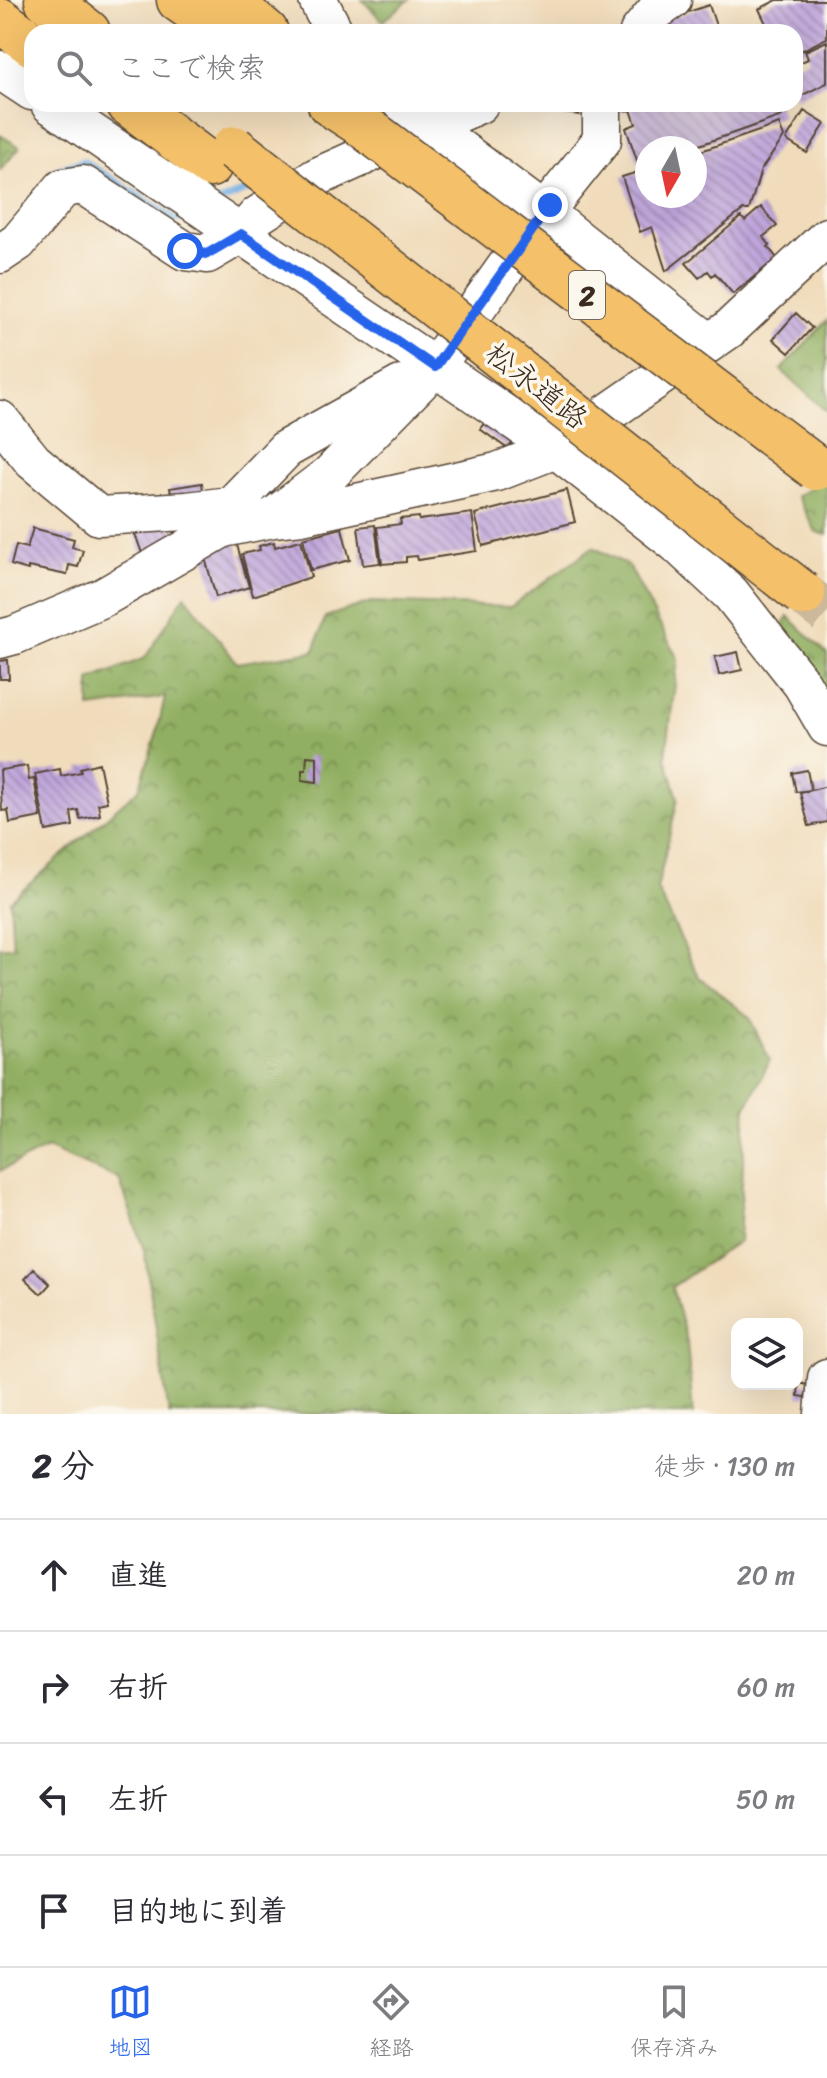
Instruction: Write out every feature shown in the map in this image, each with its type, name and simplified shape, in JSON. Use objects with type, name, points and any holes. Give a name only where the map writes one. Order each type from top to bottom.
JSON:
[{"type":"highway","points":[[47,0],[78,24]]},
{"type":"highway","points":[[179,0],[214,24]]},
{"type":"highway","points":[[227,0],[256,24]]},
{"type":"highway","points":[[0,20],[24,38]]},
{"type":"highway","points":[[143,112],[222,156]]},
{"type":"highway","points":[[186,112],[222,156]]},
{"type":"highway","name":"2","points":[[346,112],[816,468]]},
{"type":"highway","name":"松永道路","points":[[222,156],[352,264],[545,393],[803,594]]},
{"type":"street","points":[[318,0],[330,24]]},
{"type":"street","points":[[645,24],[656,11],[672,0]]},
{"type":"street","points":[[0,70],[24,86]]},
{"type":"street","points":[[62,112],[556,449],[676,543],[731,594],[802,684],[827,727]]},
{"type":"street","points":[[273,518],[329,475],[435,367],[545,213],[602,140],[602,112]]},
{"type":"street","points":[[0,254],[18,242],[63,188],[83,185],[185,251],[207,254],[241,234],[257,216],[415,115],[709,343]]},
{"type":"street","points":[[0,639],[104,597],[223,528],[302,515],[497,472],[556,449],[728,330],[827,237]]},
{"type":"street","points":[[0,420],[33,461],[99,516],[231,506],[286,449],[435,367]]},
{"type":"street","points":[[824,1414],[827,1378]]},
{"type":"green space","points":[[362,0],[409,0],[383,21]]},
{"type":"green space","points":[[0,135],[20,147],[0,170]]},
{"type":"green space","points":[[827,320],[827,412],[781,370]]},
{"type":"green space","points":[[827,478],[827,535],[816,532],[797,496]]},
{"type":"green space","points":[[593,547],[629,566],[678,659],[666,757],[678,798],[657,889],[699,977],[749,1017],[770,1060],[746,1108],[739,1241],[672,1287],[687,1342],[693,1414],[169,1414],[144,1250],[119,1179],[47,1148],[0,1171],[0,947],[13,947],[10,901],[139,789],[165,697],[90,708],[90,680],[145,658],[185,595],[237,663],[314,651],[325,617],[371,602],[510,607]]},
{"type":"green space","points":[[788,616],[827,654],[827,703],[779,633]]},
{"type":"building","points":[[777,0],[827,0],[827,38],[803,50],[803,24],[766,24],[759,9]]},
{"type":"building","points":[[709,5],[715,24],[662,24],[667,19]]},
{"type":"building","points":[[827,41],[827,83],[803,95],[803,61],[808,59],[805,51]]},
{"type":"building","points":[[804,111],[825,124],[807,153],[786,140]]},
{"type":"building","points":[[632,112],[781,112],[782,116],[707,142],[707,136],[635,136],[635,154],[626,128],[636,124]]},
{"type":"building","points":[[779,124],[784,137],[761,170],[749,210],[743,210],[666,271],[652,227],[640,232],[622,177],[635,173],[635,208],[707,208],[707,149]]},
{"type":"building","points":[[761,207],[777,226],[763,237],[777,258],[733,294],[715,273],[712,276],[708,271],[699,278],[686,263],[741,217],[745,221]]},
{"type":"building","points":[[796,313],[812,328],[789,353],[773,339]]},
{"type":"building","points":[[485,422],[512,443],[508,449],[480,429]]},
{"type":"building","points":[[202,483],[204,499],[173,504],[170,488]]},
{"type":"building","points":[[567,490],[575,522],[483,546],[475,514]]},
{"type":"building","points":[[472,513],[477,551],[418,560],[417,556],[406,557],[406,562],[382,564],[377,527],[401,524],[400,519],[419,517],[419,520]]},
{"type":"building","points":[[172,519],[175,537],[142,553],[135,534]]},
{"type":"building","points":[[375,525],[380,563],[363,565],[358,527]]},
{"type":"building","points":[[33,528],[74,539],[72,547],[83,550],[78,567],[69,565],[67,575],[11,565],[16,545],[27,548]]},
{"type":"building","points":[[342,528],[350,560],[311,570],[303,538]]},
{"type":"building","points":[[235,538],[249,587],[216,597],[202,547]]},
{"type":"building","points":[[301,540],[311,577],[253,596],[242,554],[260,550],[259,546],[274,542],[275,547]]},
{"type":"building","points":[[738,652],[742,670],[719,675],[715,657]]},
{"type":"building","points":[[8,660],[9,679],[0,679],[0,661]]},
{"type":"building","points":[[307,756],[317,757],[317,782],[302,780]]},
{"type":"building","points":[[99,763],[107,802],[98,804],[100,815],[80,819],[78,810],[71,812],[73,826],[46,831],[35,774],[60,769],[61,776],[81,772],[80,768]]},
{"type":"building","points":[[27,766],[29,780],[34,779],[41,817],[10,823],[8,810],[2,811],[0,770]]},
{"type":"building","points":[[807,770],[811,790],[796,792],[792,773]]},
{"type":"building","points":[[827,786],[827,822],[809,826],[800,793]]},
{"type":"building","points":[[34,1269],[50,1284],[41,1294],[25,1279]]},
{"type":"building","points":[[803,1384],[808,1385],[805,1397],[798,1396]]},
{"type":"waterway","points":[[50,179],[54,171],[83,161],[177,220],[189,215]]},
{"type":"waterway","points":[[215,204],[259,185]]},
{"type":"tunnel","points":[[803,594],[827,613]]},
{"type":"route","points":[[185,251],[207,254],[241,234],[435,367],[550,205]]}]
